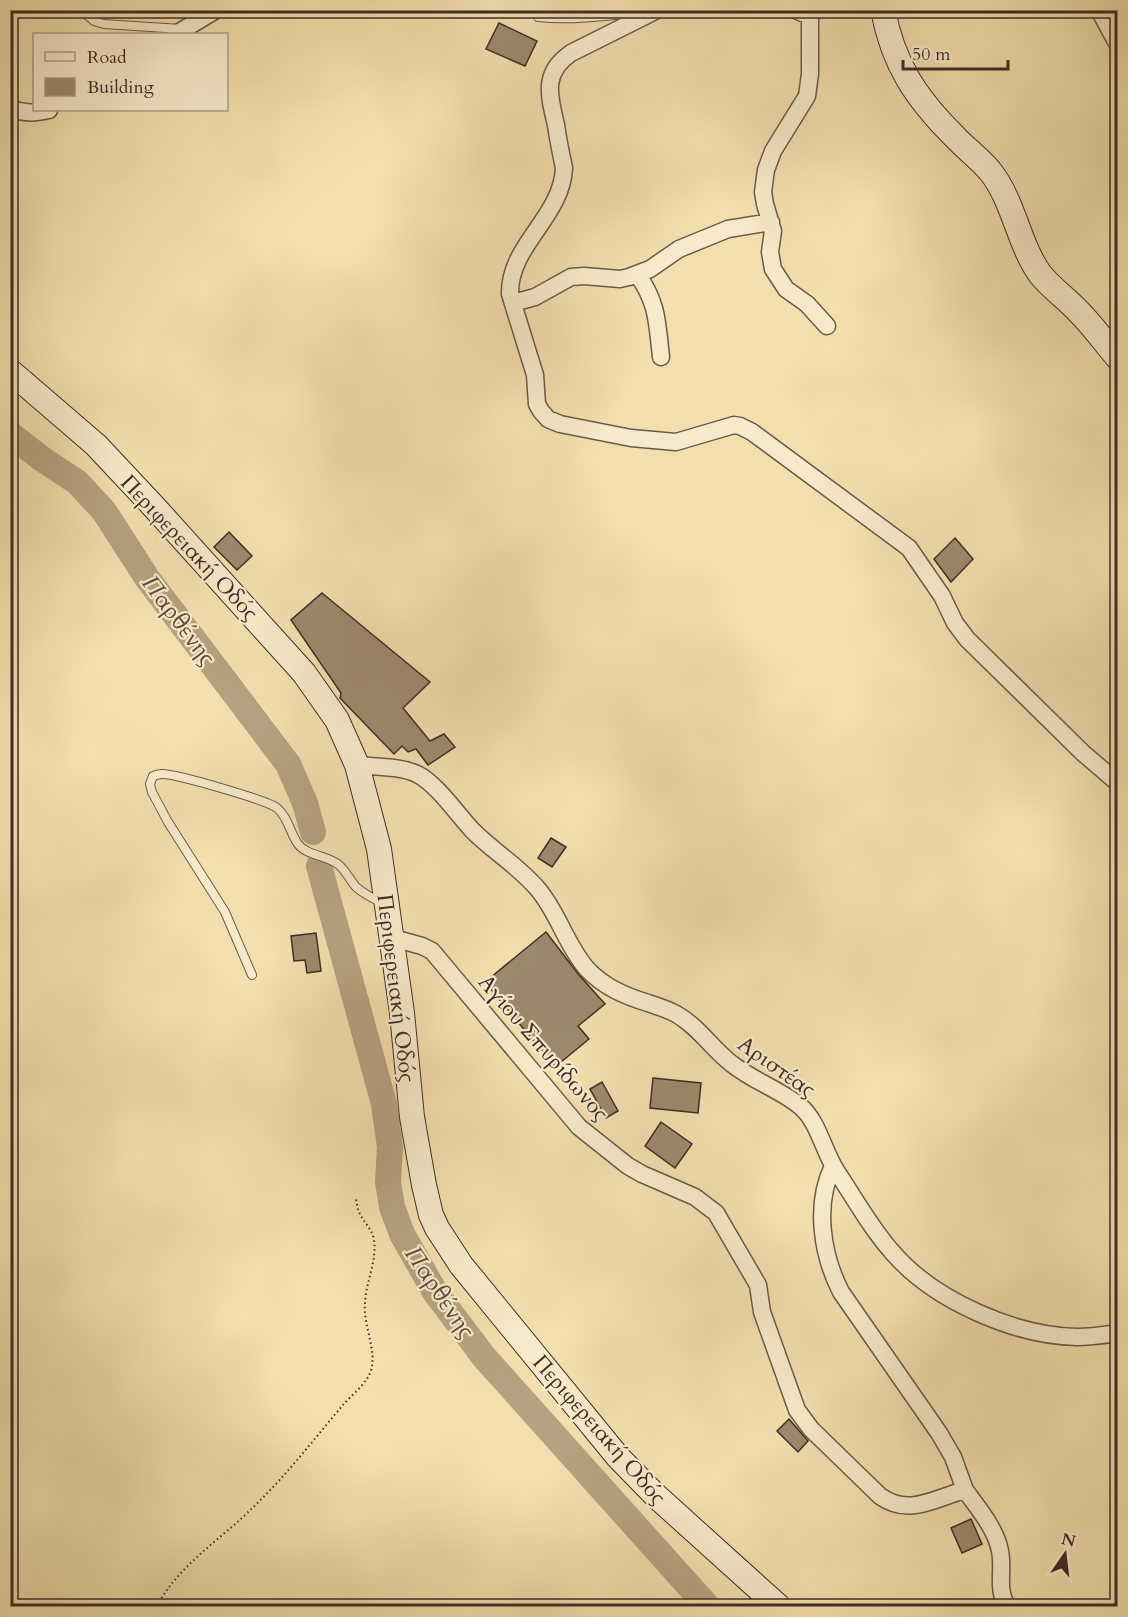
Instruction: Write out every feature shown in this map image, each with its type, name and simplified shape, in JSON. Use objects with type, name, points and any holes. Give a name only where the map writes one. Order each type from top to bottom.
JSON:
[{"type":"main road","points":[[883,10],[891,47],[913,89],[932,113],[991,172],[1014,214],[1040,273],[1086,319],[1118,358]]},
{"type":"main road","name":"Περιφερειακή Οδός","points":[[10,371],[96,445],[276,640],[304,673],[333,714],[352,749],[379,849],[393,938],[412,1117],[431,1215],[461,1265],[624,1464],[778,1606]]},
{"type":"street","points":[[180,32],[216,10]]},
{"type":"street","points":[[1099,10],[1118,45]]},
{"type":"street","points":[[654,11],[571,53],[561,60],[551,77],[550,101],[564,168],[563,178],[556,201],[513,268],[510,284],[513,303],[535,375],[537,404],[541,411],[548,419],[560,424],[651,441],[676,442],[734,425],[752,432],[909,548],[942,596],[955,623],[968,639],[1083,753],[1118,783]]},
{"type":"street","points":[[807,12],[810,74],[807,96],[773,151],[764,180],[764,199],[773,237],[770,260],[778,279],[786,289],[807,304],[827,326]]},
{"type":"street","points":[[10,108],[20,112],[45,111]]},
{"type":"street","points":[[513,303],[535,297],[571,278],[584,276],[620,279],[637,274],[679,249],[728,230],[771,222]]},
{"type":"street","points":[[637,274],[649,291],[655,308],[661,357]]},
{"type":"street","name":"Αριστέας","points":[[357,765],[392,768],[415,773],[426,780],[475,833],[537,888],[576,954],[604,984],[618,992],[676,1013],[735,1067],[797,1104],[808,1114],[833,1166],[893,1253],[919,1277],[945,1295],[987,1318],[1007,1325],[1062,1336],[1079,1337],[1118,1333]]},
{"type":"street","name":"Αγίου Σπυρίδωνος","points":[[393,938],[432,951],[579,1127],[628,1166],[696,1197],[716,1213],[758,1285],[762,1312],[796,1410],[811,1430],[880,1496],[897,1505],[915,1506],[965,1490]]},
{"type":"street","points":[[833,1166],[824,1188],[823,1239],[834,1277],[841,1292],[939,1433],[953,1457],[965,1490],[987,1523],[998,1545],[1000,1587],[1002,1599],[1007,1606]]},
{"type":"lane","points":[[81,10],[94,21],[104,24],[180,32]]},
{"type":"lane","points":[[538,17],[563,20],[589,19],[654,11]]},
{"type":"lane","points":[[252,975],[225,912],[168,822],[152,792],[150,784],[153,776],[160,773],[181,778],[254,798],[276,807],[283,815],[298,844],[340,866],[356,887],[387,905]]},
{"type":"path","points":[[157,1606],[166,1590],[183,1571],[246,1514],[303,1455],[348,1398],[365,1382],[372,1368],[364,1304],[374,1264],[374,1239],[368,1224],[359,1213],[356,1199]]},
{"type":"building","points":[[499,23],[537,41],[525,66],[486,49]]},
{"type":"building","points":[[229,532],[252,556],[237,570],[214,547]]},
{"type":"building","points":[[955,538],[973,559],[951,582],[934,559]]},
{"type":"building","points":[[322,593],[430,682],[403,708],[430,741],[444,734],[455,747],[428,765],[416,749],[408,752],[402,746],[394,754],[340,698],[341,693],[291,620]]},
{"type":"building","points":[[551,838],[566,847],[552,867],[538,858]]},
{"type":"building","points":[[546,932],[605,1004],[578,1026],[589,1039],[555,1067],[485,982]]},
{"type":"building","points":[[316,933],[321,971],[307,973],[305,960],[294,961],[291,936]]},
{"type":"building","points":[[653,1078],[701,1083],[698,1113],[650,1108]]},
{"type":"building","points":[[602,1082],[618,1111],[606,1118],[590,1089]]},
{"type":"building","points":[[661,1122],[692,1144],[675,1168],[645,1146]]},
{"type":"building","points":[[789,1419],[808,1441],[798,1452],[777,1431]]},
{"type":"building","points":[[971,1519],[982,1544],[962,1553],[951,1528]]},
{"type":"waterway","name":"Παρθένης","points":[[10,434],[77,482],[104,511],[147,578],[288,764],[305,803],[313,832]]},
{"type":"waterway","name":"Παρθένης","points":[[319,866],[384,1104],[390,1147],[388,1182],[392,1207],[402,1234],[435,1292],[484,1357],[707,1606]]}]
